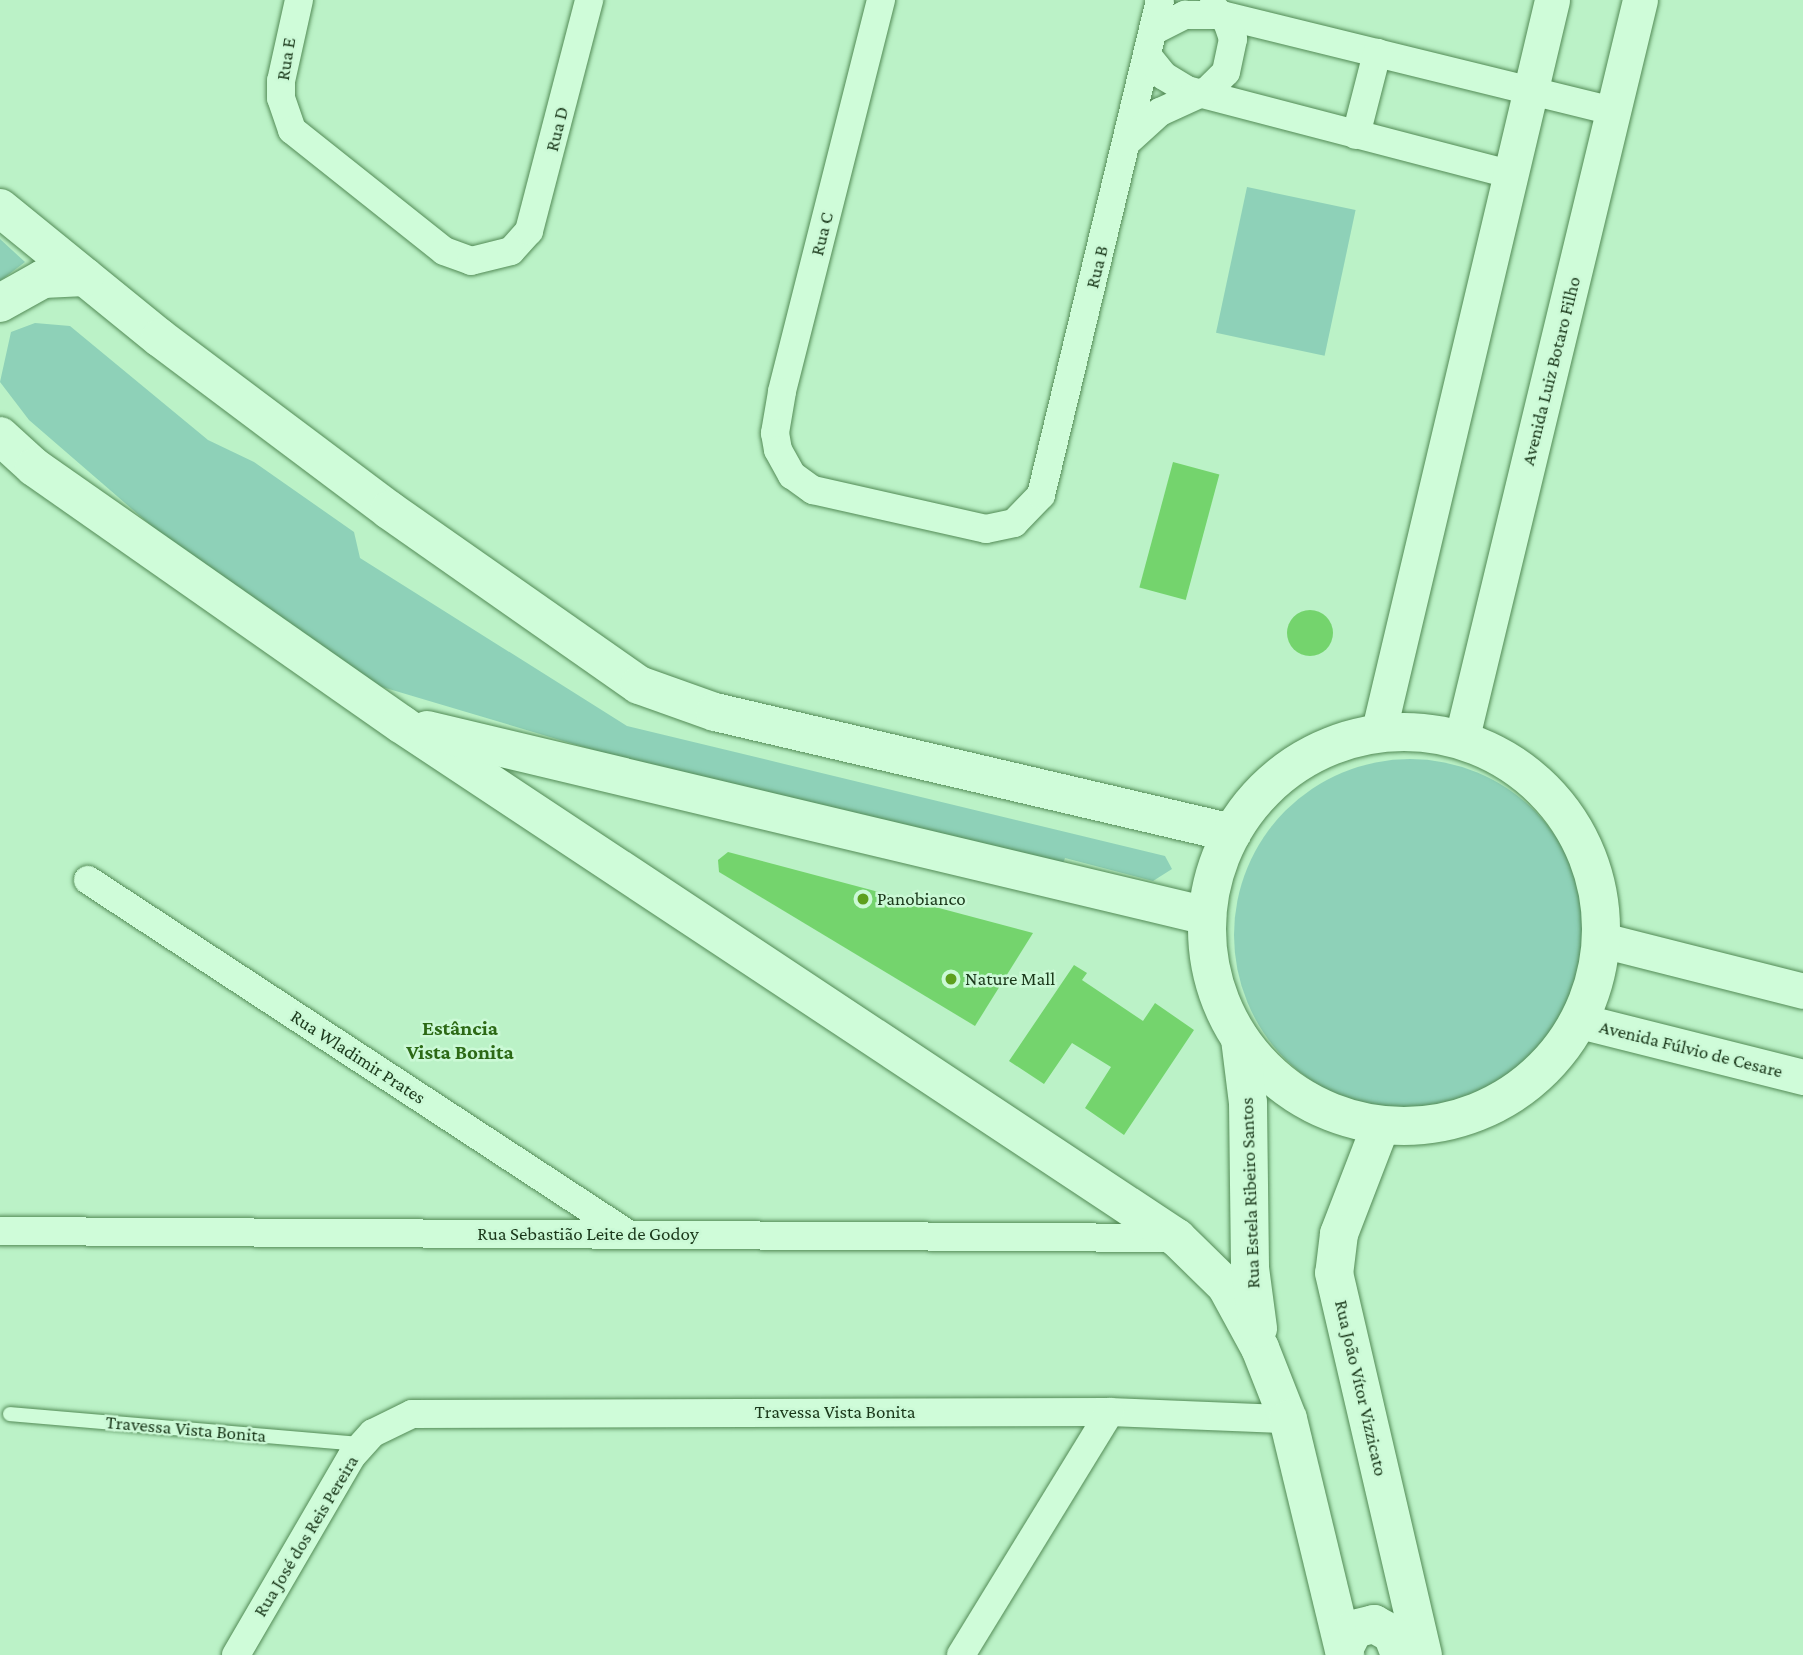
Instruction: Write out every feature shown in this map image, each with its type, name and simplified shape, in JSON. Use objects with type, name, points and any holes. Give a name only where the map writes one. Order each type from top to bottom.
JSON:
[{"type":"main road","points":[[0,208],[85,277],[389,510],[639,685],[715,712],[1232,832]]},
{"type":"main road","points":[[0,303],[43,279],[85,277]]},
{"type":"main road","points":[[0,436],[34,467],[401,724],[1177,1238],[1226,1286],[1260,1348],[1288,1419],[1344,1652]]},
{"type":"main road","points":[[401,724],[1207,916]]},
{"type":"main road","points":[[1406,732],[1461,741],[1516,768],[1561,810],[1590,863],[1599,893],[1602,940],[1598,968],[1580,1021],[1549,1064],[1508,1097],[1472,1114],[1434,1124],[1381,1125],[1353,1119],[1300,1097],[1278,1081],[1240,1039],[1213,980],[1207,916],[1213,878],[1232,832],[1248,807],[1293,766],[1339,744],[1378,734],[1406,732]]},
{"type":"main road","name":"Rua Estela Ribeiro Santos","points":[[1240,1039],[1248,1103],[1250,1268],[1260,1348]]},
{"type":"main road","name":"Rua João Vítor Vizzicato","points":[[1381,1125],[1339,1234],[1334,1273],[1423,1655]]},
{"type":"main road","points":[[1344,1652],[1353,1629],[1374,1624],[1392,1634],[1400,1655]]},
{"type":"street","name":"Rua E","points":[[299,0],[281,81],[287,118],[307,145],[444,251],[471,261],[511,251]]},
{"type":"street","name":"Rua D","points":[[511,251],[529,231],[535,214],[589,0]]},
{"type":"street","name":"Rua C","points":[[881,0],[782,392],[775,433],[786,468],[813,490],[976,528],[1014,523]]},
{"type":"street","name":"Rua B","points":[[1014,523],[1041,495],[1160,0]]},
{"type":"street","points":[[1378,734],[1552,0]]},
{"type":"street","name":"Avenida Luiz Botaro Filho","points":[[1461,741],[1640,0]]},
{"type":"street","points":[[1127,142],[1160,112],[1200,94],[1221,79],[1232,56],[1230,30],[1214,7]]},
{"type":"street","points":[[1510,174],[1200,94],[1175,84],[1150,43],[1185,15],[1214,7],[1377,53],[1613,111]]},
{"type":"street","points":[[1356,135],[1377,53]]},
{"type":"street","name":"Rua Wladimir Prates","points":[[88,880],[628,1234]]},
{"type":"street","points":[[1602,940],[1803,991]]},
{"type":"street","name":"Avenida Fúlvio de Cesare","points":[[1580,1021],[1803,1077]]},
{"type":"street","name":"Rua Sebastião Leite de Godoy","points":[[0,1231],[1177,1238]]},
{"type":"street","name":"Travessa Vista Bonita","points":[[385,1425],[427,1412],[1110,1412],[1288,1419]]},
{"type":"street","points":[[961,1655],[1110,1412]]},
{"type":"street","name":"Rua José dos Reis Pereira","points":[[236,1655],[362,1444],[385,1425]]},
{"type":"lane","name":"Travessa Vista Bonita","points":[[10,1414],[362,1444]]},
{"type":"green space","points":[[1247,187],[1356,210],[1325,356],[1216,333]]},
{"type":"green space","points":[[0,239],[25,262],[0,281]]},
{"type":"green space","points":[[35,323],[70,326],[208,440],[254,462],[354,532],[360,558],[627,726],[1165,856],[1172,869],[1153,881],[1065,858],[1061,869],[617,757],[362,681],[184,554],[29,420],[0,382],[11,332]]},
{"type":"green space","points":[[1410,759],[1444,762],[1477,772],[1522,799],[1546,823],[1573,868],[1583,901],[1586,935],[1583,969],[1573,1002],[1546,1047],[1522,1071],[1477,1098],[1444,1108],[1410,1111],[1376,1108],[1343,1098],[1298,1071],[1274,1047],[1247,1002],[1237,969],[1234,935],[1237,901],[1247,868],[1274,823],[1298,799],[1343,772],[1376,762]]},
{"type":"building","points":[[1173,462],[1219,474],[1186,600],[1139,588]]},
{"type":"building","points":[[1310,610],[1326,617],[1333,633],[1326,649],[1310,656],[1294,649],[1287,633],[1294,617]]},
{"type":"building","name":"Nature Mall","points":[[728,852],[1033,933],[975,1026],[719,872],[718,860]]},
{"type":"building","points":[[1074,965],[1087,973],[1082,980],[1143,1021],[1155,1003],[1194,1030],[1124,1135],[1085,1108],[1111,1067],[1072,1043],[1044,1084],[1009,1061]]},
{"type":"place","name":"Panobianco","points":[[863,899]]},
{"type":"place","name":"Nature Mall","points":[[951,979]]},
{"type":"district","name":"Estância Vista Bonita","points":[[460,1040]]}]
